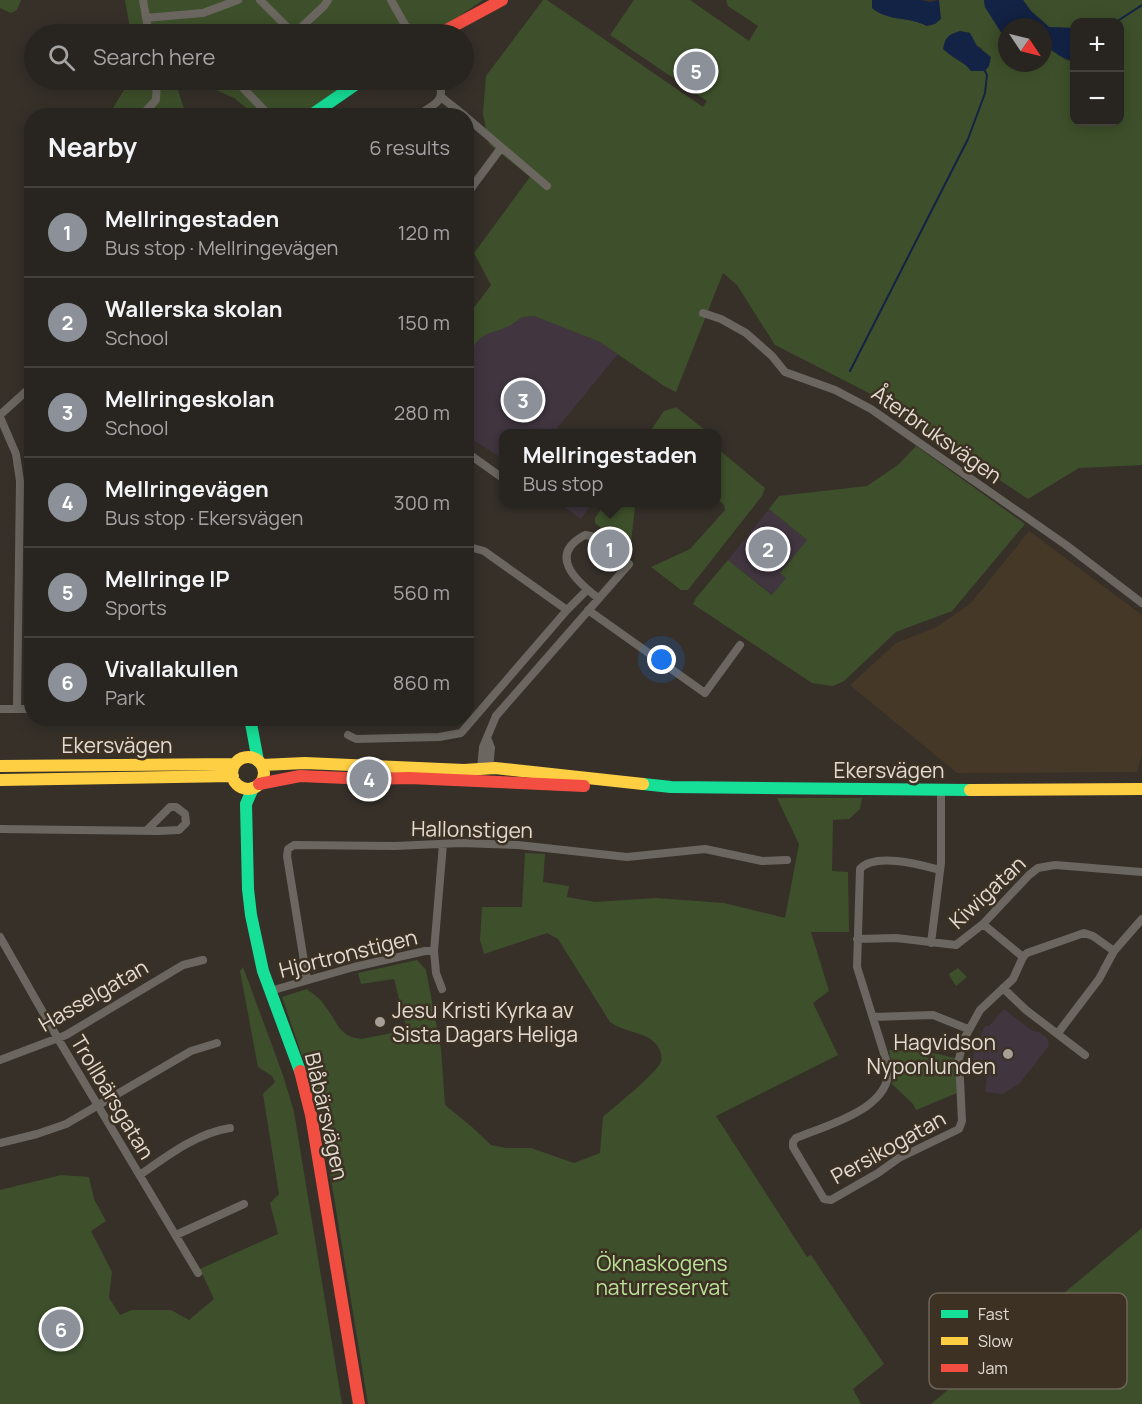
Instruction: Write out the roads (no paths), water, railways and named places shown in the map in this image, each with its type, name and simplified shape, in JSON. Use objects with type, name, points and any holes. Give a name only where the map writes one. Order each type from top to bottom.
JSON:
[{"type":"main road","points":[[460,24],[502,0]]},
{"type":"main road","points":[[322,108],[348,90]]},
{"type":"main road","points":[[247,726],[247,748],[237,770],[244,788],[256,786],[264,773],[249,726]]},
{"type":"main road","points":[[237,770],[249,757],[260,763]]},
{"type":"main road","name":"Ekersvägen","points":[[260,763],[271,766],[305,763],[443,769],[485,775]]},
{"type":"main road","name":"Ekersvägen","points":[[0,766],[237,770]]},
{"type":"main road","name":"Ekersvägen","points":[[0,780],[237,770]]},
{"type":"main road","name":"Blåbärsvägen","points":[[237,770],[246,804],[248,889],[254,936],[270,991],[298,1064],[311,1115],[359,1404]]},
{"type":"main road","name":"Ekersvägen","points":[[256,786],[300,777],[485,775],[603,779],[636,785],[680,788],[1142,789]]},
{"type":"main road","name":"Blåbärsvägen","points":[[246,804],[256,786]]},
{"type":"street","points":[[143,0],[147,24]]},
{"type":"street","points":[[146,18],[203,13],[238,0]]},
{"type":"street","points":[[260,0],[284,24]]},
{"type":"street","points":[[305,24],[328,0]]},
{"type":"street","points":[[391,0],[404,24]]},
{"type":"street","points":[[148,108],[156,100],[157,90]]},
{"type":"street","points":[[245,90],[262,108]]},
{"type":"street","points":[[429,108],[437,103],[442,90]]},
{"type":"street","points":[[441,97],[455,108]]},
{"type":"street","points":[[474,123],[547,186]]},
{"type":"street","points":[[474,184],[501,148]]},
{"type":"street","name":"Återbruksvägen","points":[[703,313],[721,319],[746,333],[772,356],[785,372],[835,390],[871,409],[1066,545],[1142,603]]},
{"type":"street","points":[[17,709],[20,481],[17,462],[0,416],[24,394]]},
{"type":"street","points":[[474,458],[499,475]]},
{"type":"street","points":[[20,528],[24,528]]},
{"type":"street","points":[[485,775],[483,747],[488,740],[496,716],[629,564],[591,536],[585,535],[570,547],[567,556],[573,577],[598,598]]},
{"type":"street","points":[[474,548],[483,551],[567,610]]},
{"type":"street","points":[[474,716],[587,590]]},
{"type":"street","points":[[588,610],[705,693],[740,645]]},
{"type":"street","points":[[0,709],[24,709]]},
{"type":"street","points":[[348,735],[356,738],[439,737],[460,732],[465,726]]},
{"type":"street","points":[[931,943],[940,870],[941,789]]},
{"type":"street","points":[[0,829],[146,831],[179,830],[186,824],[186,814],[182,809],[170,807],[146,831]]},
{"type":"street","points":[[442,989],[436,973],[434,951],[443,844]]},
{"type":"street","name":"Hallonstigen","points":[[307,980],[287,856],[288,849],[294,845],[518,845],[627,857],[705,849],[762,861],[787,860]]},
{"type":"street","points":[[940,870],[898,860],[861,866],[857,967],[873,1017],[933,1015],[968,1029]]},
{"type":"street","name":"Kiwigatan","points":[[857,939],[900,938],[956,945],[983,924],[1029,875],[1044,866],[1142,872]]},
{"type":"street","points":[[1058,1033],[1099,979],[1114,951],[1142,919]]},
{"type":"street","points":[[983,924],[1023,957],[1028,953],[1084,933],[1093,936],[1114,951]]},
{"type":"street","name":"Trollbärsgatan","points":[[0,937],[198,1273]]},
{"type":"street","name":"Hjortronstigen","points":[[270,991],[363,965],[434,951]]},
{"type":"street","points":[[0,957],[9,952]]},
{"type":"street","name":"Persikogatan","points":[[873,1017],[888,1067],[889,1076],[885,1088],[862,1110],[796,1138],[793,1142],[793,1147],[822,1198],[826,1200],[831,1200],[878,1173],[899,1158],[959,1129],[962,1121],[959,1059],[962,1044],[980,1010],[1013,979],[1023,957]]},
{"type":"street","name":"Hasselgatan","points":[[0,1060],[66,1035],[183,965],[203,960]]},
{"type":"street","points":[[1003,988],[1026,1010],[1085,1055]]},
{"type":"street","points":[[0,1143],[66,1124],[191,1051],[217,1043]]},
{"type":"street","points":[[140,1175],[209,1132],[230,1128]]},
{"type":"street","points":[[176,1235],[244,1204]]},
{"type":"water","points":[[872,0],[930,2],[939,0],[941,19],[927,26],[892,17],[872,8]]},
{"type":"water","points":[[984,0],[1023,0],[1039,18],[998,18],[998,28],[985,7]]},
{"type":"water","points":[[1052,27],[1070,28],[1070,60],[1052,50]]},
{"type":"water","points":[[960,31],[970,33],[977,46],[991,57],[985,71],[971,71],[943,49],[948,37]]},
{"type":"waterway","points":[[1122,18],[1142,5]]},
{"type":"waterway","points":[[850,371],[968,139],[985,93],[987,75],[985,71]]},
{"type":"place","name":"Mellringe IP","points":[[696,71]]},
{"type":"place","name":"Mellringeskolan","points":[[523,400]]},
{"type":"place","name":"Mellringestaden","points":[[610,549]]},
{"type":"place","name":"Wallerska skolan","points":[[768,549]]},
{"type":"place","name":"Mellringevägen","points":[[369,779]]},
{"type":"place","name":"Jesu Kristi Kyrka av Sista Dagars Heliga","points":[[380,1022]]},
{"type":"place","name":"Hagvidson Nyponlunden","points":[[1008,1054]]},
{"type":"place","name":"Vivallakullen","points":[[61,1329]]},
{"type":"park label","name":"Öknaskogens naturreservat","points":[[662,1275]]}]
